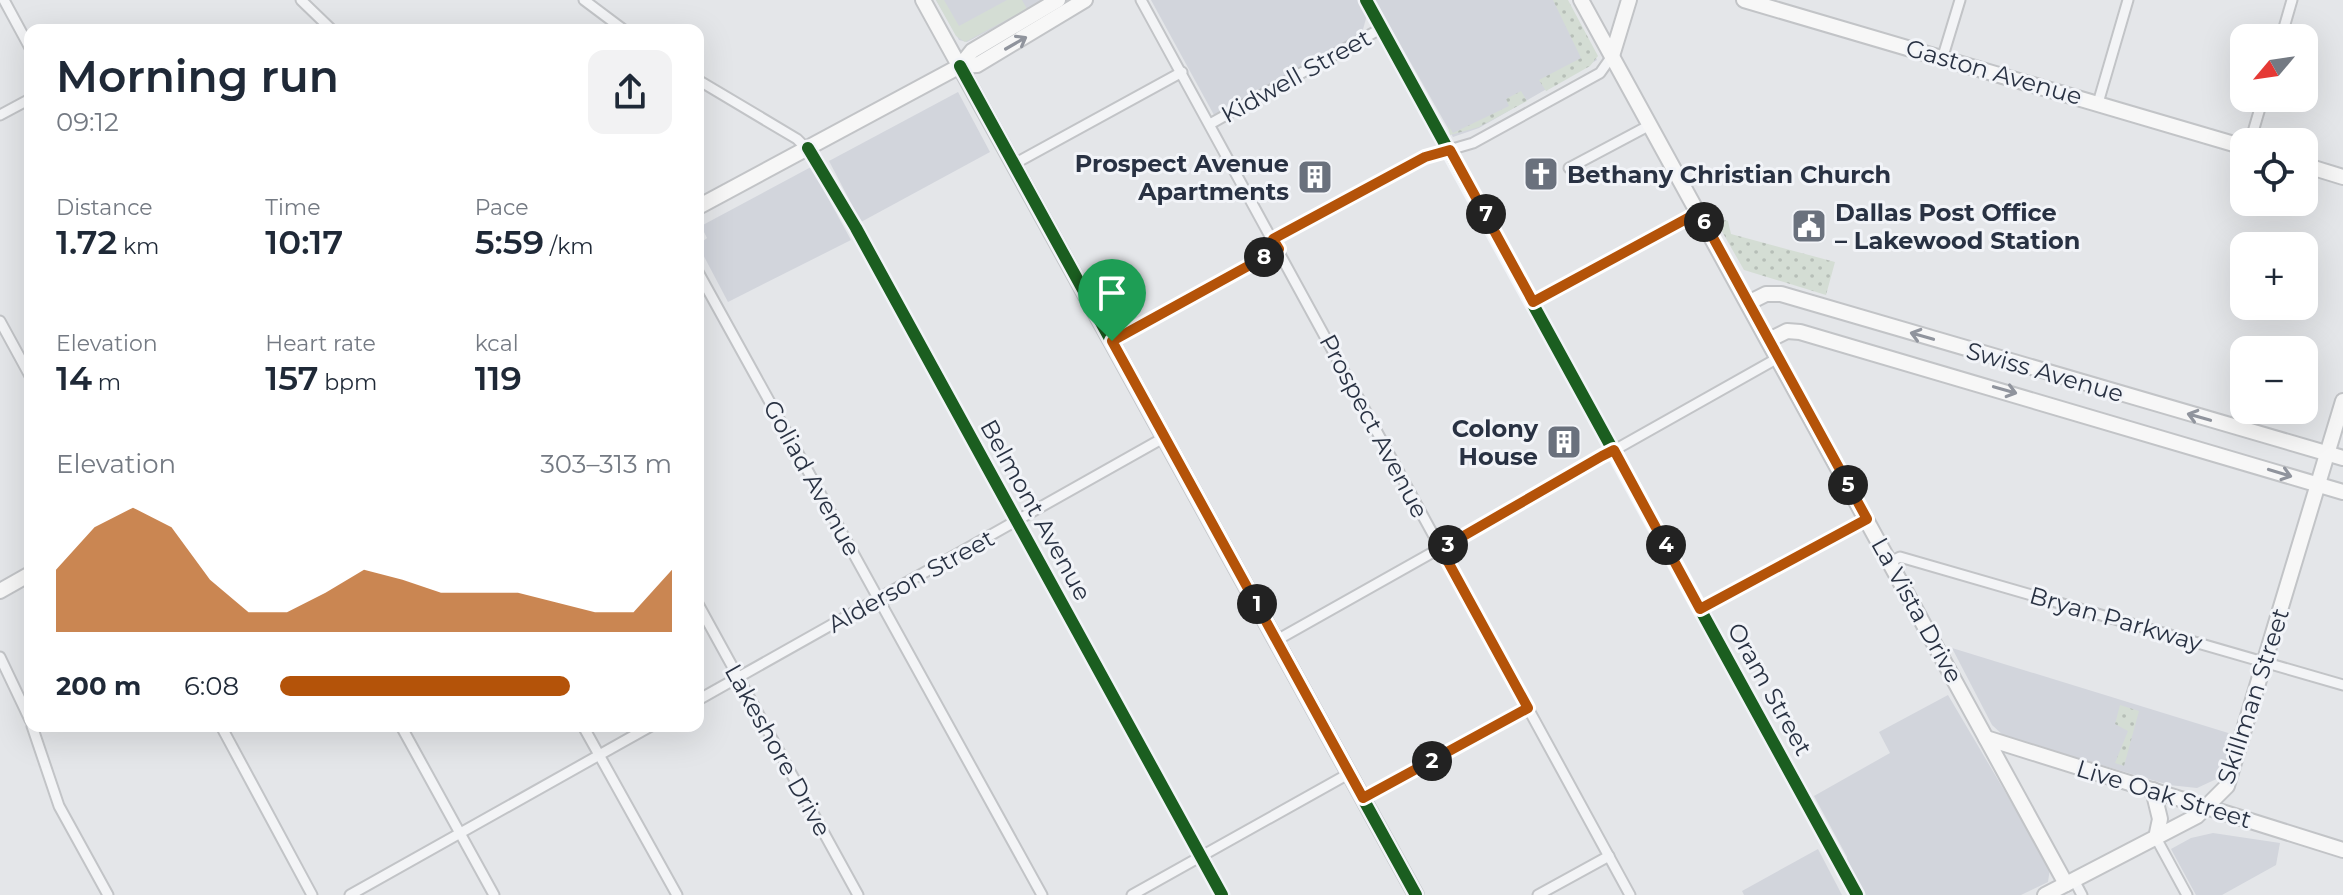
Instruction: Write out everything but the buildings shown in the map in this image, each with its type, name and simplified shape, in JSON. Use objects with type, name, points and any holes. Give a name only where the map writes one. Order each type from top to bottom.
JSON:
[{"type":"street","points":[[4,0],[24,37]]},
{"type":"street","points":[[301,0],[326,24]]},
{"type":"street","points":[[584,0],[616,24]]},
{"type":"street","points":[[923,0],[1416,895]]},
{"type":"street","points":[[704,204],[960,66],[972,51],[1058,0]]},
{"type":"street","points":[[960,66],[977,65],[1052,23],[1085,0]]},
{"type":"street","name":"Prospect Avenue","points":[[1141,0],[1630,895]]},
{"type":"street","name":"Oram Street","points":[[1366,0],[1857,895]]},
{"type":"street","name":"La Vista Drive","points":[[1581,0],[2008,778],[2070,882],[2082,895]]},
{"type":"street","points":[[1112,341],[1425,157],[1473,143],[1600,73],[1612,56],[1629,0]]},
{"type":"street","name":"Gaston Avenue","points":[[1744,0],[1792,8],[2230,143]]},
{"type":"street","points":[[1943,56],[1960,0]]},
{"type":"street","points":[[2098,103],[2128,0]]},
{"type":"street","points":[[2285,24],[2292,0]]},
{"type":"street","name":"Kidwell Street","points":[[1210,124],[1382,28]]},
{"type":"street","points":[[1014,164],[1182,72]]},
{"type":"street","points":[[704,84],[808,148]]},
{"type":"street","points":[[0,115],[24,102]]},
{"type":"street","points":[[1569,168],[1650,125]]},
{"type":"street","name":"Belmont Avenue","points":[[808,148],[856,228],[1222,895]]},
{"type":"street","points":[[2318,169],[2343,177]]},
{"type":"street","points":[[1533,302],[1699,212]]},
{"type":"street","name":"Goliad Avenue","points":[[704,283],[1042,895]]},
{"type":"street","name":"Swiss Avenue","points":[[1748,303],[1766,294],[1781,294],[2343,458]]},
{"type":"street","points":[[0,321],[24,365]]},
{"type":"street","name":"Swiss Avenue","points":[[1769,340],[1787,331],[1800,332],[2034,398],[2343,492]]},
{"type":"street","points":[[1277,640],[1778,358]]},
{"type":"street","points":[[2034,398],[2043,372]]},
{"type":"street","name":"Skillman Street","points":[[2045,895],[2209,808],[2231,778],[2343,401]]},
{"type":"street","name":"Alderson Street","points":[[704,697],[1165,437]]},
{"type":"street","points":[[1700,609],[1867,519]]},
{"type":"street","name":"Bryan Parkway","points":[[1890,562],[1900,557],[2343,685]]},
{"type":"street","points":[[0,591],[24,577]]},
{"type":"street","name":"Lakeshore Drive","points":[[704,615],[858,895]]},
{"type":"street","points":[[0,657],[24,707]]},
{"type":"street","points":[[1363,798],[1528,708]]},
{"type":"street","points":[[34,732],[59,806],[108,895]]},
{"type":"street","points":[[224,732],[312,895]]},
{"type":"street","points":[[404,732],[494,895]]},
{"type":"street","points":[[586,732],[677,895]]},
{"type":"street","points":[[350,895],[640,732]]},
{"type":"street","name":"Live Oak Street","points":[[1986,738],[2343,850]]},
{"type":"street","points":[[2008,778],[2013,761],[2037,755]]},
{"type":"street","points":[[1132,895],[1350,773]]},
{"type":"street","points":[[2153,790],[2160,819],[2156,838],[2187,895]]},
{"type":"street","points":[[1538,895],[1609,856]]},
{"type":"shaded area","points":[[936,0],[1047,0],[967,42],[959,40]]},
{"type":"shaded area","points":[[936,0],[944,0],[959,26],[1007,0],[1022,0],[1027,9],[965,42],[956,36]]},
{"type":"shaded area","points":[[1151,0],[1359,0],[1367,15],[1362,33],[1214,115]]},
{"type":"shaded area","points":[[1375,0],[1567,0],[1597,60],[1479,128],[1453,137]]},
{"type":"shaded area","points":[[1553,0],[1568,0],[1598,56],[1590,66],[1546,91],[1539,80],[1581,58]]},
{"type":"shaded area","points":[[1521,91],[1527,101],[1479,127],[1450,135],[1448,125],[1453,133],[1509,106],[1506,99]]},
{"type":"shaded area","points":[[958,92],[990,152],[861,222],[829,161]]},
{"type":"shaded area","points":[[811,167],[851,240],[728,302],[704,256],[704,240],[707,238],[704,224]]},
{"type":"shaded area","points":[[1719,218],[1728,221],[1731,234],[1835,262],[1826,295],[1744,270],[1716,221]]},
{"type":"shaded area","points":[[1952,648],[2238,736],[2223,776],[2197,788],[2169,785],[2004,736],[1992,725]]},
{"type":"shaded area","points":[[1948,695],[2050,868],[2048,882],[2021,895],[1862,895],[1848,869],[1847,857],[1814,796],[1890,753],[1879,732]]},
{"type":"shaded area","points":[[2120,705],[2139,711],[2124,766],[2115,763],[2128,731],[2115,724]]},
{"type":"shaded area","points":[[2213,833],[2280,843],[2276,865],[2222,895],[2196,895],[2171,849],[2191,838]]},
{"type":"shaded area","points":[[1818,849],[1842,895],[1744,895],[1742,891]]},
{"type":"cycle path","points":[[1366,0],[1857,895]]},
{"type":"cycle path","points":[[960,66],[1416,895]]},
{"type":"cycle path","points":[[808,148],[856,228],[1222,895]]},
{"type":"place","name":"Bethany Christian Church","points":[[1541,174]]},
{"type":"place","name":"Prospect Avenue Apartments","points":[[1315,177]]},
{"type":"place","name":"Dallas Post Office – Lakewood Station","points":[[1809,226]]},
{"type":"place","name":"Colony House","points":[[1564,442]]},
{"type":"route","points":[[1450,150],[1533,302],[1699,212],[1867,519],[1700,609],[1614,450],[1602,456],[1441,549],[1528,708],[1363,798],[1112,341],[1279,249],[1273,239],[1425,157],[1450,150]]}]
